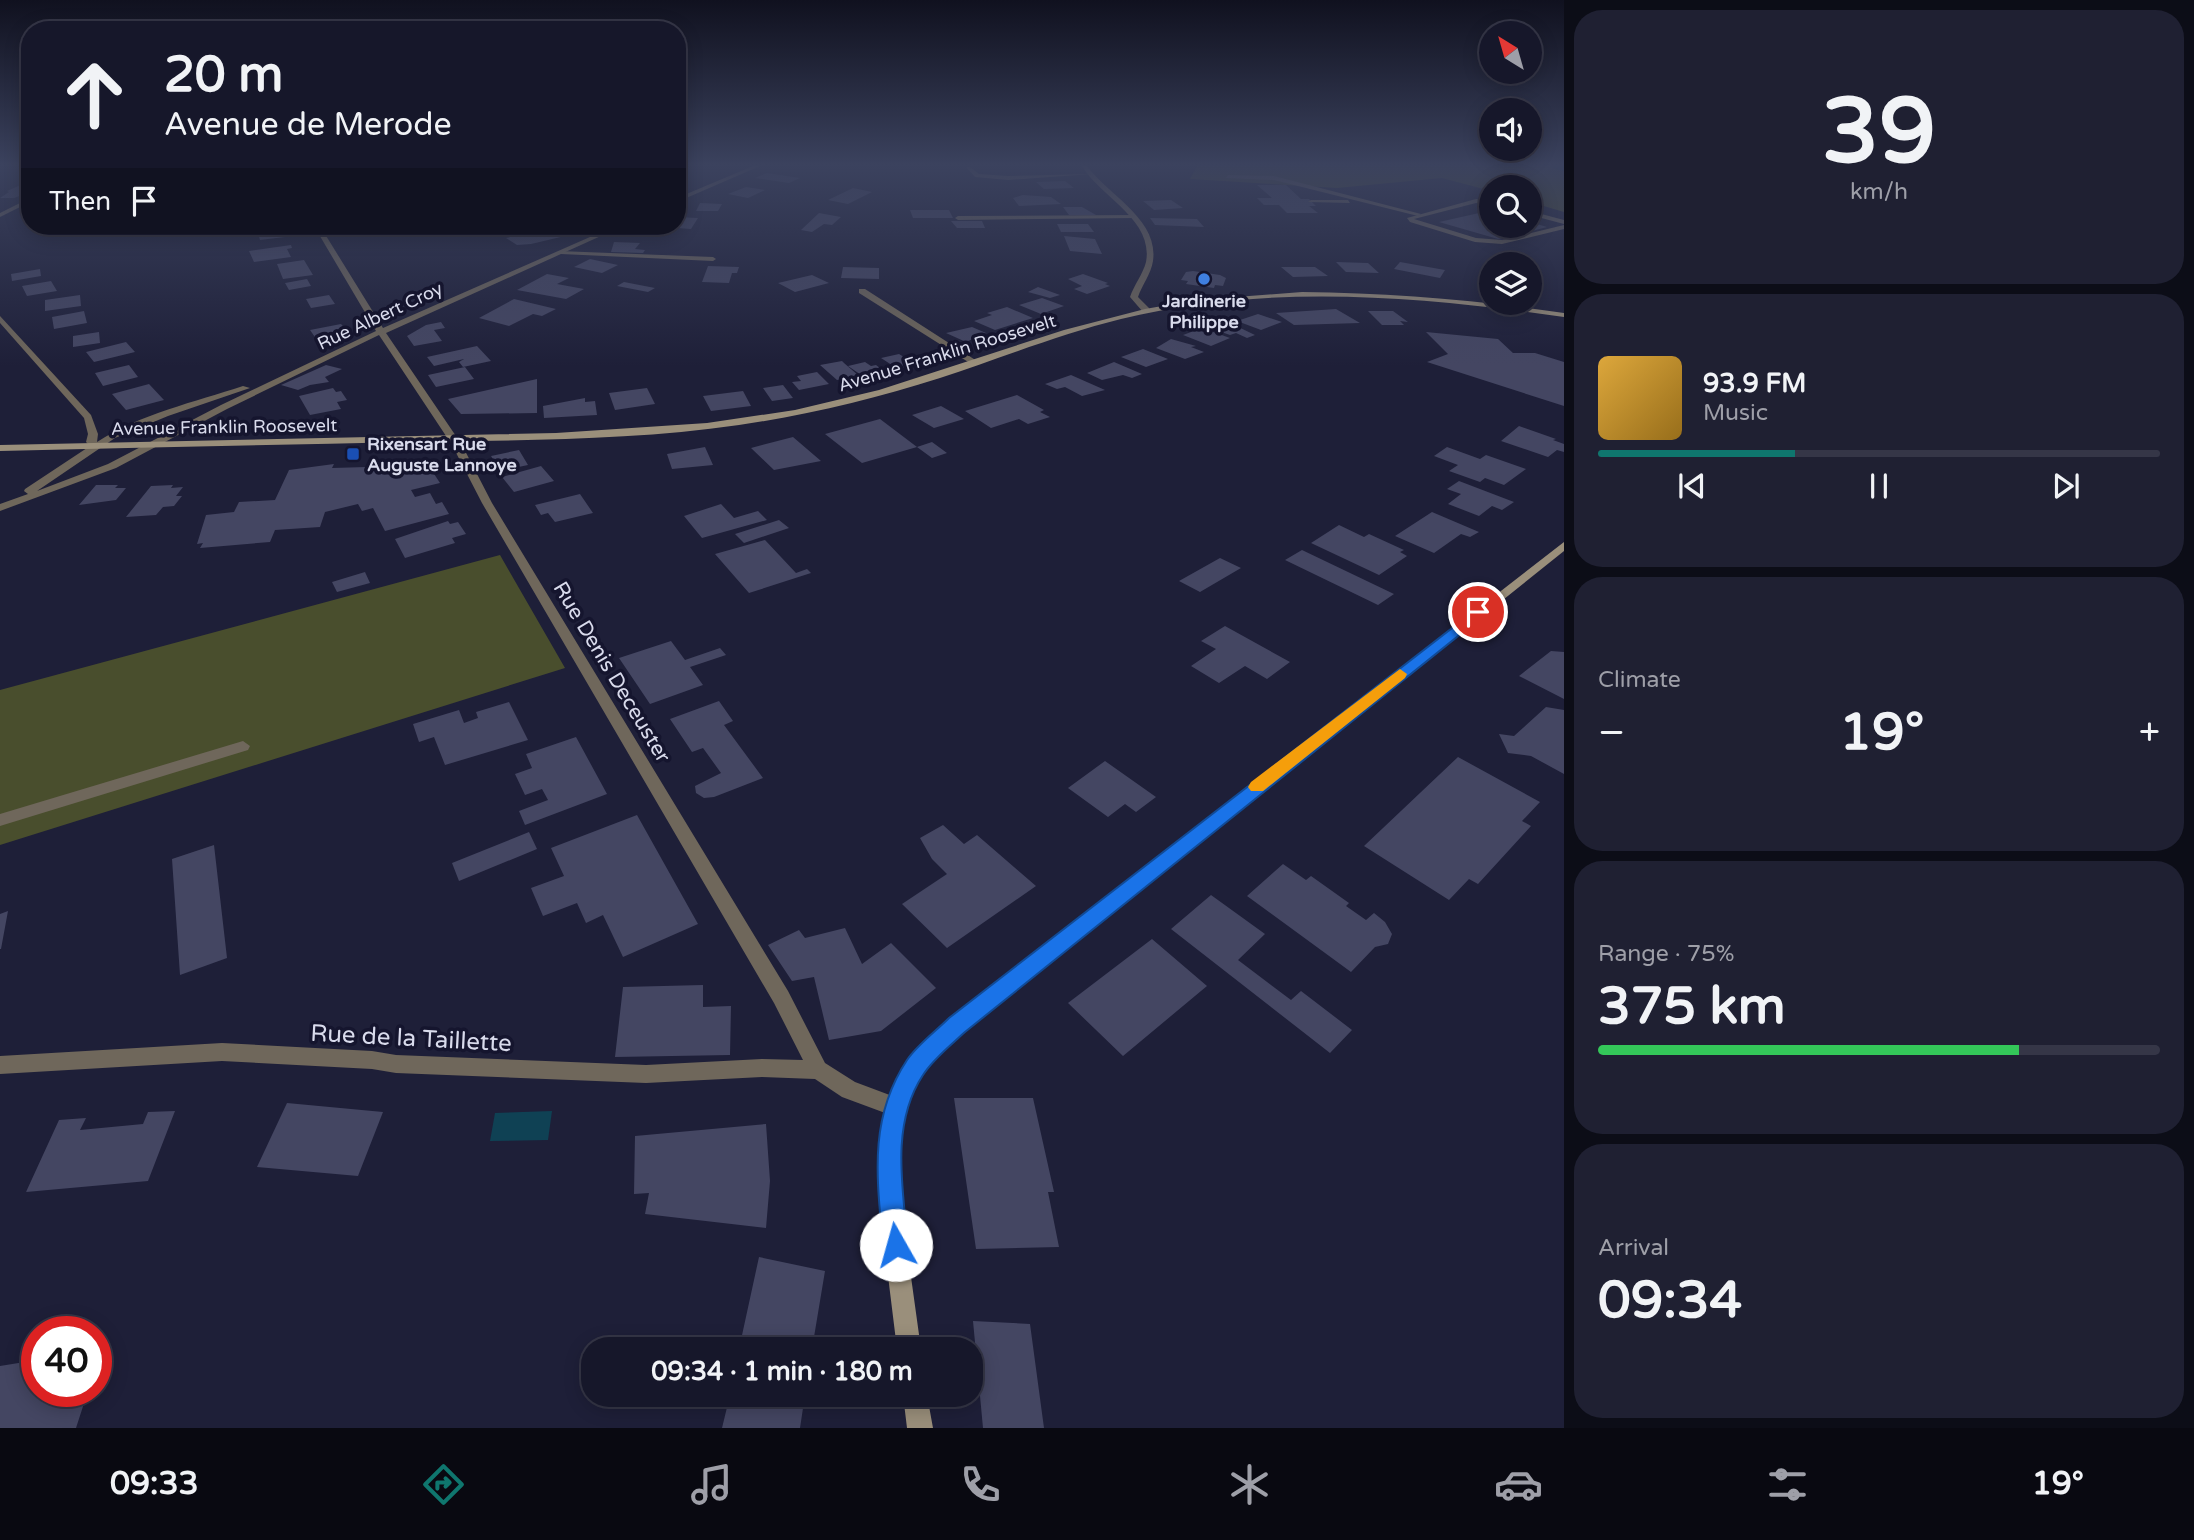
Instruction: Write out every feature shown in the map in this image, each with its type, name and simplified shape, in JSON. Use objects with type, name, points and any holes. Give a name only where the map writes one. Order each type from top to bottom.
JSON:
[{"type":"main road","name":"Avenue Franklin Roosevelt","points":[[0,448],[451,438],[627,432],[707,426],[836,404],[976,363],[1084,327],[1146,310],[1205,301],[1336,295],[1426,299],[1564,316]]},
{"type":"main road","points":[[908,1337],[890,1186],[890,1132],[896,1107],[915,1066],[957,1025],[1564,545]]},
{"type":"main road","points":[[917,1407],[920,1428]]},
{"type":"street","points":[[1145,233],[1150,240],[1149,262],[1134,297],[1146,310]]},
{"type":"street","points":[[1451,233],[1475,240],[1502,242],[1541,233]]},
{"type":"street","name":"Rue Denis Deceuster","points":[[322,235],[380,332],[451,438],[782,997],[818,1070]]},
{"type":"street","name":"Rue Albert Croy","points":[[5,506],[112,466],[380,332],[600,235]]},
{"type":"street","points":[[561,252],[713,259]]},
{"type":"street","points":[[862,291],[976,363]]},
{"type":"street","points":[[0,318],[88,417],[93,434],[91,442],[95,445]]},
{"type":"street","name":"Rue Albert Croy","points":[[5,506],[67,468],[95,445],[165,414],[307,367]]},
{"type":"street","points":[[0,820],[243,746]]},
{"type":"street","name":"Rue de la Taillette","points":[[0,1065],[222,1052],[372,1060],[396,1065],[646,1074],[762,1068],[818,1070]]},
{"type":"street","points":[[818,1070],[849,1090],[896,1107]]},
{"type":"green space","points":[[500,555],[565,668],[0,845],[0,690]]},
{"type":"water","points":[[552,1111],[548,1140],[490,1141],[495,1113]]},
{"type":"building","points":[[259,235],[285,237],[260,240]]},
{"type":"building","points":[[521,235],[569,235],[517,245],[506,238]]},
{"type":"building","points":[[1064,236],[1095,239],[1102,254],[1070,251]]},
{"type":"building","points":[[614,242],[640,243],[635,249],[645,250],[643,253],[611,252]]},
{"type":"building","points":[[291,245],[292,248],[287,249],[291,257],[254,262],[249,251]]},
{"type":"building","points":[[590,259],[618,265],[602,273],[574,267]]},
{"type":"building","points":[[304,260],[313,275],[283,279],[277,264]]},
{"type":"building","points":[[1336,262],[1368,263],[1379,273],[1346,272]]},
{"type":"building","points":[[1400,262],[1445,270],[1440,278],[1394,269]]},
{"type":"building","points":[[708,266],[739,267],[737,273],[732,273],[729,283],[702,282]]},
{"type":"building","points":[[843,267],[879,268],[879,279],[841,278]]},
{"type":"building","points":[[1281,267],[1315,267],[1328,276],[1293,277]]},
{"type":"building","points":[[40,269],[41,276],[12,281],[11,274]]},
{"type":"building","name":"Jardinerie Philippe","points":[[1186,272],[1226,278],[1223,286],[1215,285],[1214,288],[1186,284],[1188,281],[1181,280]]},
{"type":"building","points":[[547,274],[569,278],[557,284],[584,289],[566,299],[517,290]]},
{"type":"building","points":[[1083,274],[1110,286],[1087,294],[1074,289],[1082,286],[1068,279]]},
{"type":"building","points":[[812,275],[829,283],[795,292],[778,283]]},
{"type":"building","points":[[307,279],[311,286],[289,290],[285,283]]},
{"type":"building","points":[[51,281],[57,291],[27,296],[22,286]]},
{"type":"building","points":[[624,282],[655,288],[648,292],[617,286]]},
{"type":"building","points":[[1038,287],[1060,295],[1050,298],[1028,292]]},
{"type":"building","points":[[80,295],[81,306],[45,311],[45,300]]},
{"type":"building","points":[[329,295],[335,304],[311,308],[306,299]]},
{"type":"building","points":[[1042,298],[1064,306],[1041,314],[1019,305]]},
{"type":"building","points":[[514,299],[556,309],[542,316],[533,314],[509,326],[479,318]]},
{"type":"building","points":[[1007,307],[1033,318],[995,330],[974,321],[992,315],[987,313]]},
{"type":"building","points":[[1336,309],[1360,323],[1294,325],[1276,313]]},
{"type":"building","points":[[84,311],[87,323],[54,329],[52,317]]},
{"type":"building","points":[[1368,311],[1393,311],[1408,322],[1400,321],[1404,325],[1382,325]]},
{"type":"building","points":[[1258,314],[1282,322],[1261,330],[1237,321]]},
{"type":"building","points":[[441,322],[445,328],[434,330],[442,341],[414,346],[407,336],[426,325]]},
{"type":"building","points":[[1218,323],[1226,326],[1232,324],[1255,335],[1247,338],[1207,327]]},
{"type":"building","points":[[341,324],[349,333],[343,334],[345,337],[319,343],[310,330]]},
{"type":"building","points":[[972,327],[986,333],[966,342],[946,333]]},
{"type":"building","points":[[1202,328],[1230,338],[1211,346],[1183,335]]},
{"type":"building","points":[[99,332],[100,343],[73,347],[73,336]]},
{"type":"building","points":[[1426,332],[1498,339],[1513,353],[1535,353],[1564,362],[1564,406],[1427,362],[1448,354]]},
{"type":"building","points":[[1171,339],[1196,346],[1191,347],[1204,352],[1185,359],[1156,348]]},
{"type":"building","points":[[126,342],[135,352],[94,362],[86,352]]},
{"type":"building","points":[[477,346],[491,361],[463,367],[459,362],[464,359],[434,366],[427,357]]},
{"type":"building","points":[[1143,349],[1168,359],[1146,367],[1121,357]]},
{"type":"building","points":[[899,354],[917,365],[898,369],[881,358]]},
{"type":"building","points":[[842,361],[859,376],[837,380],[820,365]]},
{"type":"building","points":[[865,362],[871,366],[876,365],[885,372],[864,377],[848,366]]},
{"type":"building","points":[[1114,362],[1142,374],[1132,378],[1123,375],[1102,380],[1087,373]]},
{"type":"building","points":[[129,365],[138,377],[103,386],[95,373]]},
{"type":"building","points":[[326,365],[342,369],[325,377],[329,382],[298,390],[281,385]]},
{"type":"building","points":[[465,367],[474,379],[436,387],[428,375]]},
{"type":"building","points":[[817,372],[829,384],[799,390],[792,382],[801,381],[797,376]]},
{"type":"building","points":[[1071,375],[1105,390],[1082,396],[1065,387],[1057,389],[1045,384]]},
{"type":"building","points":[[537,379],[537,413],[461,414],[448,399]]},
{"type":"building","points":[[149,384],[164,400],[126,410],[112,394]]},
{"type":"building","points":[[783,385],[793,398],[772,401],[763,388]]},
{"type":"building","points":[[333,388],[336,392],[341,391],[347,400],[337,402],[341,409],[310,415],[299,396]]},
{"type":"building","points":[[647,388],[655,404],[615,410],[609,393]]},
{"type":"building","points":[[743,391],[751,406],[711,411],[703,396]]},
{"type":"building","points":[[1017,395],[1044,410],[1040,412],[1050,417],[1028,424],[1019,419],[991,428],[965,411]]},
{"type":"building","points":[[585,398],[585,402],[595,401],[597,415],[544,418],[543,406]]},
{"type":"building","points":[[941,406],[964,419],[934,428],[912,415]]},
{"type":"building","points":[[880,419],[917,447],[862,463],[825,434]]},
{"type":"building","points":[[1519,426],[1556,439],[1553,440],[1564,444],[1564,452],[1557,450],[1548,457],[1501,441]]},
{"type":"building","points":[[793,437],[821,461],[774,470],[751,448]]},
{"type":"building","points":[[932,442],[947,453],[932,458],[917,447]]},
{"type":"building","points":[[705,447],[713,465],[672,469],[667,454]]},
{"type":"building","points":[[1447,447],[1480,459],[1486,455],[1526,469],[1504,485],[1485,478],[1480,482],[1449,471],[1458,465],[1434,456]]},
{"type":"building","points":[[519,450],[528,465],[490,473],[485,463],[494,461],[491,456]]},
{"type":"building","points":[[425,460],[440,483],[411,490],[415,497],[430,493],[436,504],[442,502],[449,514],[385,531],[373,508],[362,511],[358,504],[325,512],[320,527],[275,530],[270,542],[200,548],[203,543],[197,544],[206,515],[234,512],[239,502],[275,500],[289,470],[334,464],[332,468],[401,466]]},
{"type":"building","points":[[541,466],[554,481],[514,492],[502,477]]},
{"type":"building","points":[[1459,481],[1514,502],[1502,510],[1492,506],[1479,516],[1448,504],[1461,494],[1447,489]]},
{"type":"building","points":[[96,485],[118,485],[115,488],[126,488],[116,500],[79,505]]},
{"type":"building","points":[[173,485],[171,488],[183,487],[176,496],[182,496],[174,506],[163,507],[156,515],[126,517],[151,486]]},
{"type":"building","points":[[580,494],[593,513],[555,522],[548,513],[541,515],[535,505]]},
{"type":"building","points":[[721,504],[734,518],[758,511],[767,520],[702,538],[684,516]]},
{"type":"building","points":[[1432,512],[1479,532],[1470,537],[1461,534],[1434,553],[1395,536]]},
{"type":"building","points":[[779,520],[789,528],[744,543],[735,534]]},
{"type":"building","points":[[448,521],[450,524],[458,522],[466,534],[452,538],[455,543],[405,558],[395,539]]},
{"type":"building","points":[[1339,525],[1364,537],[1369,534],[1404,550],[1400,552],[1407,556],[1379,575],[1311,543]]},
{"type":"building","points":[[765,540],[796,573],[807,569],[811,573],[749,593],[715,554]]},
{"type":"building","points":[[1302,550],[1394,594],[1378,605],[1285,560]]},
{"type":"building","points":[[1220,558],[1241,568],[1200,592],[1179,581]]},
{"type":"building","points":[[365,572],[370,583],[337,592],[332,582]]},
{"type":"building","points":[[1225,626],[1290,662],[1267,679],[1245,666],[1219,683],[1191,666],[1216,649],[1201,641]]},
{"type":"building","points":[[671,641],[685,660],[720,648],[726,655],[690,667],[703,685],[650,704],[619,658]]},
{"type":"building","points":[[1551,651],[1564,652],[1564,699],[1519,676]]},
{"type":"building","points":[[719,701],[733,721],[724,725],[763,778],[714,797],[704,798],[696,793],[695,786],[721,773],[703,748],[692,752],[670,719]]},
{"type":"building","points":[[509,702],[528,740],[445,765],[434,737],[419,742],[413,724],[459,710],[464,723],[478,718],[476,712]]},
{"type":"building","points":[[1546,707],[1564,710],[1564,774],[1531,756],[1508,753],[1499,734],[1514,736]]},
{"type":"building","points":[[576,737],[607,794],[525,825],[519,811],[548,800],[542,789],[525,795],[515,774],[532,768],[526,754]]},
{"type":"building","points":[[1458,757],[1540,802],[1522,821],[1531,826],[1478,884],[1469,879],[1449,900],[1364,846]]},
{"type":"building","points":[[1105,761],[1156,797],[1136,812],[1125,804],[1108,817],[1068,788]]},
{"type":"building","points":[[637,815],[698,924],[623,957],[603,915],[586,923],[577,903],[543,916],[531,888],[564,876],[551,848]]},
{"type":"building","points":[[943,825],[964,844],[977,835],[1036,886],[947,948],[902,904],[947,874],[932,859],[920,838]]},
{"type":"building","points":[[529,832],[537,849],[459,881],[452,863]]},
{"type":"building","points":[[214,845],[227,958],[180,975],[172,859]]},
{"type":"building","points":[[1283,864],[1306,880],[1311,876],[1349,903],[1346,906],[1366,920],[1374,913],[1385,922],[1392,934],[1388,944],[1375,947],[1351,972],[1247,896]]},
{"type":"building","points":[[1211,895],[1265,934],[1238,960],[1291,1000],[1301,991],[1352,1030],[1330,1053],[1171,929]]},
{"type":"building","points":[[8,911],[1,949],[0,949],[0,914]]},
{"type":"building","points":[[845,928],[862,964],[891,943],[936,988],[881,1031],[829,1040],[814,977],[792,981],[768,945],[799,930],[805,938]]},
{"type":"building","points":[[1152,939],[1207,986],[1123,1056],[1068,1003]]},
{"type":"building","points":[[703,985],[703,1007],[731,1006],[730,1055],[615,1057],[623,987]]},
{"type":"building","points":[[954,1098],[1033,1098],[1054,1192],[1048,1192],[1059,1247],[976,1249]]},
{"type":"building","points":[[287,1103],[383,1112],[358,1176],[257,1167]]},
{"type":"building","points":[[175,1111],[148,1181],[26,1192],[59,1120],[86,1118],[80,1130],[143,1124],[148,1112]]},
{"type":"building","points":[[766,1124],[770,1181],[766,1228],[645,1214],[649,1193],[634,1194],[635,1136]]},
{"type":"building","points":[[759,1257],[825,1271],[814,1337],[742,1337]]},
{"type":"building","points":[[973,1321],[1030,1324],[1044,1428],[983,1428],[983,1337],[974,1337]]},
{"type":"building","points":[[21,1363],[21,1407],[83,1407],[76,1428],[0,1428],[0,1366]]},
{"type":"building","points":[[727,1407],[803,1407],[800,1428],[722,1428]]},
{"type":"slow traffic","points":[[1257,787],[1400,674]]},
{"type":"place","name":"Jardinerie Philippe","points":[[1204,279]]},
{"type":"place","name":"Rixensart Rue Auguste Lannoye","points":[[353,454]]},
{"type":"route","points":[[896,1245],[890,1186],[890,1132],[896,1107],[915,1066],[957,1025],[1478,612]]}]
